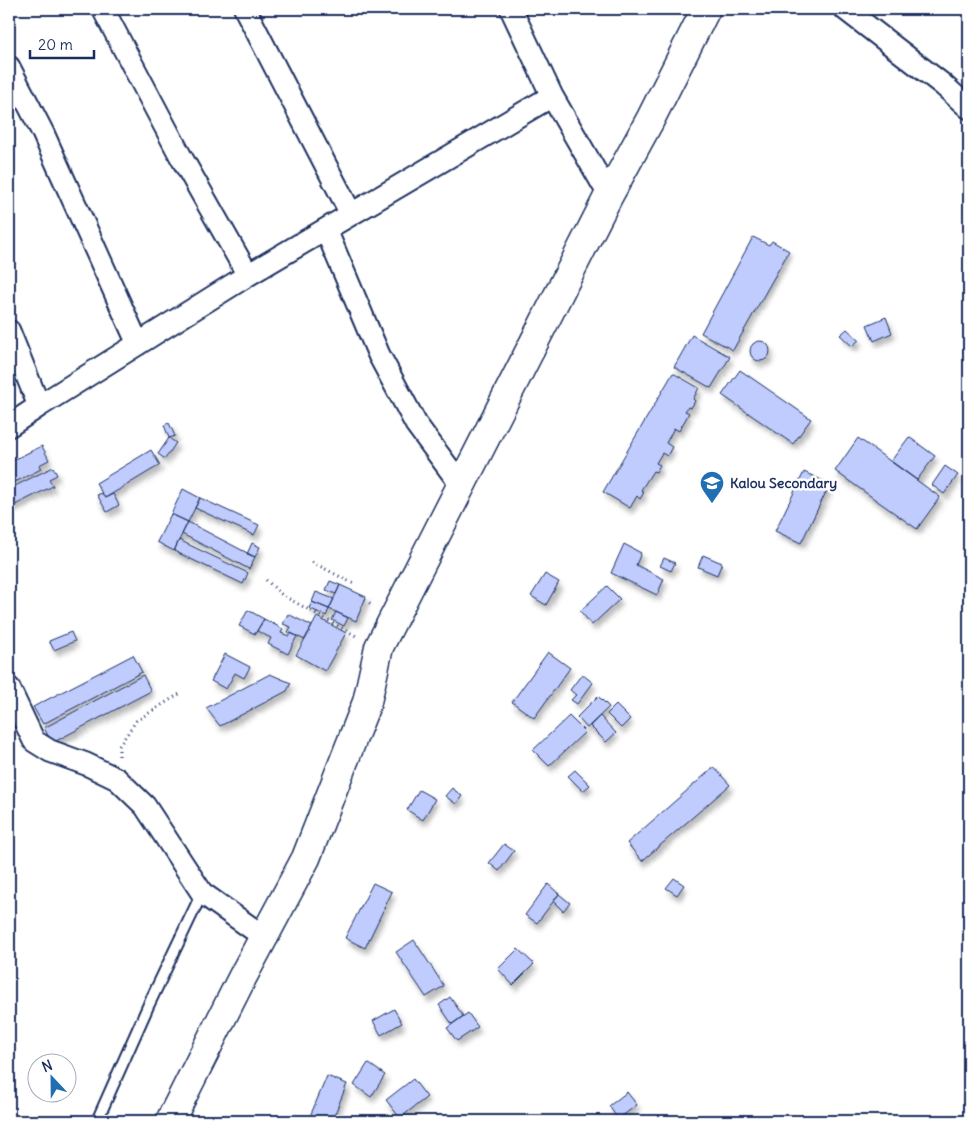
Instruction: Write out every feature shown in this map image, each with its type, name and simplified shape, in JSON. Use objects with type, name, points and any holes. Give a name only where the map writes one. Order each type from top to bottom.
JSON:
[{"type":"main road","points":[[170,1121],[306,858],[367,702],[379,647],[706,9]]},
{"type":"street","points":[[103,9],[180,155],[248,275]]},
{"type":"street","points":[[245,9],[351,214]]},
{"type":"street","points":[[511,9],[552,96],[609,195]]},
{"type":"street","points":[[845,9],[942,84],[969,108]]},
{"type":"street","points":[[9,67],[43,133],[138,344]]},
{"type":"street","points":[[9,426],[248,275],[552,96]]},
{"type":"street","points":[[326,230],[379,355],[416,424],[461,485]]},
{"type":"street","points":[[9,331],[38,406]]},
{"type":"street","points":[[9,688],[34,741],[50,751],[86,764],[117,779],[146,806],[202,893],[264,938]]},
{"type":"lane","points":[[97,1121],[149,1004],[202,893]]},
{"type":"path","points":[[312,562],[356,585]]},
{"type":"path","points":[[266,580],[282,594],[348,631]]},
{"type":"path","points":[[365,600],[376,606]]},
{"type":"path","points":[[117,779],[119,746],[136,721],[181,693]]},
{"type":"building","points":[[753,237],[769,245],[772,241],[789,251],[733,350],[701,333]]},
{"type":"building","points":[[886,317],[892,333],[874,341],[867,325]]},
{"type":"building","points":[[847,329],[859,340],[852,346],[840,335]]},
{"type":"building","points":[[692,335],[730,357],[711,388],[674,367]]},
{"type":"building","points":[[760,341],[767,344],[770,351],[767,358],[760,361],[753,358],[750,351],[753,344]]},
{"type":"building","points":[[969,347],[969,369],[963,359],[966,357],[963,351]]},
{"type":"building","points":[[740,370],[811,419],[793,444],[722,395]]},
{"type":"building","points":[[673,373],[699,388],[693,399],[695,401],[691,408],[688,407],[685,411],[689,413],[679,431],[674,428],[666,443],[672,447],[667,456],[662,453],[656,463],[660,465],[656,472],[653,471],[641,490],[644,492],[640,499],[637,496],[630,508],[603,492]]},
{"type":"building","points":[[169,423],[175,436],[169,438],[164,425]]},
{"type":"building","points":[[909,437],[935,456],[917,480],[891,461]]},
{"type":"building","points":[[169,438],[176,443],[165,459],[158,454]]},
{"type":"building","points":[[858,438],[940,497],[917,529],[835,471]]},
{"type":"building","points":[[42,446],[49,460],[39,465],[41,469],[9,485],[9,462]]},
{"type":"building","points":[[151,450],[160,465],[105,498],[96,483]]},
{"type":"building","points":[[945,466],[958,475],[944,494],[932,485]]},
{"type":"building","points":[[53,467],[57,475],[49,479],[53,486],[9,508],[9,489]]},
{"type":"building","points":[[804,472],[830,484],[801,543],[775,531]]},
{"type":"building","points":[[183,489],[200,498],[188,522],[171,514]]},
{"type":"building","points":[[102,493],[105,498],[113,494],[119,505],[107,512],[97,495]]},
{"type":"building","points":[[200,498],[259,525],[254,535],[195,508]]},
{"type":"building","points":[[171,514],[188,522],[174,551],[157,542]]},
{"type":"building","points":[[188,522],[255,557],[249,569],[182,534]]},
{"type":"building","points":[[179,540],[248,573],[243,584],[174,551]]},
{"type":"building","points":[[252,543],[260,547],[255,557],[247,554]]},
{"type":"building","points":[[624,544],[641,553],[636,565],[664,579],[657,595],[611,573]]},
{"type":"building","points":[[703,555],[722,563],[717,575],[698,567]]},
{"type":"building","points":[[664,558],[675,563],[671,571],[660,566]]},
{"type":"building","points":[[545,574],[559,582],[546,605],[531,596]]},
{"type":"building","points":[[330,581],[340,585],[336,594],[326,590]]},
{"type":"building","points":[[340,585],[366,597],[356,621],[329,609]]},
{"type":"building","points":[[607,586],[620,599],[592,625],[580,611]]},
{"type":"building","points":[[316,592],[334,599],[329,609],[312,602]]},
{"type":"building","points":[[312,602],[329,609],[326,616],[309,608]]},
{"type":"building","points":[[248,610],[264,619],[255,634],[239,626]]},
{"type":"building","points":[[336,612],[348,618],[344,626],[332,620]]},
{"type":"building","points":[[288,614],[312,626],[305,640],[288,632],[291,627],[283,624]]},
{"type":"building","points":[[317,617],[346,633],[325,671],[296,655]]},
{"type":"building","points":[[264,619],[283,629],[281,633],[289,636],[291,633],[297,636],[288,654],[268,644],[271,638],[257,631]]},
{"type":"building","points":[[71,632],[75,641],[54,650],[49,641]]},
{"type":"building","points":[[548,652],[570,668],[534,718],[512,702]]},
{"type":"building","points":[[225,654],[250,667],[244,678],[235,673],[226,689],[211,681]]},
{"type":"building","points":[[133,655],[142,672],[43,724],[33,707]]},
{"type":"building","points":[[270,674],[291,683],[287,691],[220,726],[206,708]]},
{"type":"building","points":[[582,674],[593,683],[577,704],[571,700],[576,695],[570,690]]},
{"type":"building","points":[[143,675],[151,691],[52,743],[44,728]]},
{"type":"building","points":[[598,696],[609,707],[587,728],[577,717]]},
{"type":"building","points":[[616,705],[630,719],[621,728],[607,714]]},
{"type":"building","points":[[569,716],[585,732],[549,766],[533,750]]},
{"type":"building","points":[[600,716],[616,733],[606,742],[590,726]]},
{"type":"building","points":[[714,767],[730,785],[642,861],[627,843]]},
{"type":"building","points":[[575,770],[590,785],[583,791],[568,776]]},
{"type":"building","points":[[452,788],[462,796],[456,804],[445,796]]},
{"type":"building","points":[[419,790],[435,799],[423,820],[407,810]]},
{"type":"building","points":[[504,844],[514,851],[499,871],[489,863]]},
{"type":"building","points":[[674,878],[684,885],[677,895],[666,888]]},
{"type":"building","points":[[373,883],[392,892],[365,948],[345,938]]},
{"type":"building","points":[[548,884],[559,894],[537,923],[525,915]]},
{"type":"building","points":[[559,894],[570,903],[563,911],[553,901]]},
{"type":"building","points":[[414,940],[444,986],[426,997],[396,952]]},
{"type":"building","points":[[518,949],[534,964],[513,985],[498,969]]},
{"type":"building","points":[[450,997],[463,1016],[452,1024],[439,1005]]},
{"type":"building","points":[[394,1009],[402,1023],[381,1035],[373,1021]]},
{"type":"building","points":[[468,1013],[478,1027],[457,1041],[447,1028]]},
{"type":"building","points":[[368,1063],[385,1075],[371,1097],[354,1085]]},
{"type":"building","points":[[327,1076],[347,1084],[332,1121],[308,1121]]},
{"type":"building","points":[[413,1079],[427,1097],[400,1118],[386,1100]]},
{"type":"building","points":[[627,1092],[637,1105],[618,1119],[609,1106]]},
{"type":"place","name":"Kalou Secondary","points":[[712,504]]}]
